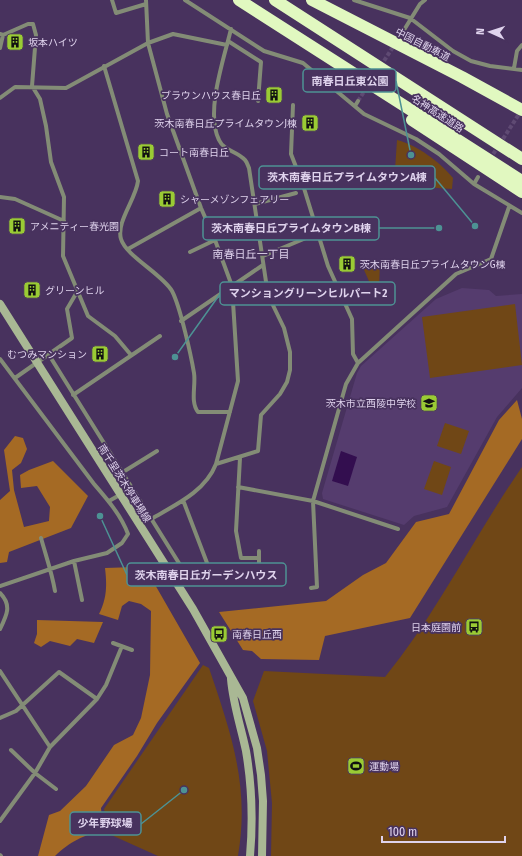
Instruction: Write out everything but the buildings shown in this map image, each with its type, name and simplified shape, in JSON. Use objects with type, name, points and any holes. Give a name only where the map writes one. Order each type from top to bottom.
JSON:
[{"type":"highway","name":"名神高速道路","points":[[239,0],[522,181]]},
{"type":"highway","name":"名神高速道路","points":[[275,0],[522,159]]},
{"type":"highway","name":"中国自動車道","points":[[312,0],[462,77],[522,110]]},
{"type":"highway","points":[[286,30],[404,115],[522,192]]},
{"type":"main road","name":"南千里茨木停車場線","points":[[0,304],[192,609],[243,698],[257,748],[264,801],[262,856]]},
{"type":"main road","name":"南千里茨木停車場線","points":[[230,674],[233,700],[246,751],[249,776],[251,800],[250,856]]},
{"type":"street","points":[[112,0],[116,13],[146,2],[148,43],[168,114],[201,208],[232,286],[238,381],[212,476],[184,500],[151,519]]},
{"type":"street","points":[[185,0],[264,51],[303,63],[364,114],[416,139],[439,154],[474,184],[509,207],[522,213]]},
{"type":"street","points":[[354,0],[410,18],[453,52],[471,61],[490,66],[522,70]]},
{"type":"street","points":[[404,30],[410,18],[420,4],[425,0]]},
{"type":"street","points":[[0,48],[2,35],[28,24],[34,24],[36,35],[32,86],[40,99],[46,126],[50,162],[64,197],[64,221],[61,251],[88,316],[114,336],[131,355]]},
{"type":"street","points":[[216,464],[240,458],[258,451],[261,415],[287,382],[290,370],[290,352],[284,328],[268,295],[249,168],[245,160],[226,149],[219,140],[214,126],[212,110],[231,29]]},
{"type":"street","points":[[0,98],[15,87],[28,88],[32,86],[66,88],[148,43],[173,34],[227,43],[261,62],[258,101]]},
{"type":"street","points":[[514,68],[516,51],[522,45]]},
{"type":"street","points":[[104,66],[138,181],[137,189],[121,226],[121,239],[128,250],[172,291],[195,375],[195,408],[198,412],[230,412]]},
{"type":"street","points":[[355,106],[358,101]]},
{"type":"street","points":[[293,106],[291,154],[304,185],[328,266],[352,319],[353,354],[358,363]]},
{"type":"street","points":[[474,184],[478,177]]},
{"type":"street","points":[[255,204],[296,193]]},
{"type":"street","points":[[0,197],[14,199],[64,221]]},
{"type":"street","points":[[311,588],[316,587],[313,501],[346,384],[358,363],[456,274],[491,259],[509,207]]},
{"type":"street","points":[[128,250],[201,208]]},
{"type":"street","points":[[263,256],[306,238]]},
{"type":"street","points":[[190,252],[215,240]]},
{"type":"street","points":[[181,320],[263,265]]},
{"type":"street","points":[[15,378],[72,338],[67,309],[77,292]]},
{"type":"street","points":[[73,395],[160,336]]},
{"type":"street","points":[[49,355],[192,584],[236,567]]},
{"type":"street","points":[[0,359],[109,502],[128,534],[122,543],[107,553],[74,561],[0,586]]},
{"type":"street","points":[[123,472],[157,451]]},
{"type":"street","points":[[240,458],[236,531],[241,558],[259,558]]},
{"type":"street","points":[[238,487],[313,501],[398,529]]},
{"type":"street","points":[[109,502],[132,488]]},
{"type":"street","points":[[184,500],[212,576]]},
{"type":"street","points":[[41,538],[56,591]]},
{"type":"street","points":[[259,551],[259,566]]},
{"type":"street","points":[[74,561],[82,600]]},
{"type":"street","points":[[0,593],[5,598],[8,606],[7,614],[0,629]]},
{"type":"street","points":[[113,643],[132,650]]},
{"type":"street","points":[[0,821],[35,773],[50,747],[97,699],[106,685],[122,646]]},
{"type":"street","points":[[0,671],[50,747]]},
{"type":"street","points":[[0,718],[16,711],[59,672],[97,699]]},
{"type":"street","points":[[11,750],[35,773],[56,789]]},
{"type":"shaded area","points":[[397,140],[405,142],[420,150],[442,166],[453,178],[452,189],[394,185]]},
{"type":"shaded area","points":[[380,262],[379,288],[372,288],[361,263]]},
{"type":"shaded area","name":"茨木市立西陵中学校","points":[[462,288],[489,290],[496,296],[522,294],[522,388],[497,417],[447,507],[414,516],[404,525],[323,499],[322,493],[357,373],[361,366],[436,299]]},
{"type":"shaded area","points":[[515,304],[522,365],[430,378],[422,317]]},
{"type":"shaded area","points":[[517,400],[522,419],[522,439],[410,618],[325,636],[319,660],[261,659],[252,651],[243,650],[219,612],[326,601],[363,575],[386,563],[416,522],[449,514],[499,420]]},
{"type":"shaded area","points":[[445,423],[469,431],[461,454],[437,446]]},
{"type":"shaded area","points":[[15,436],[23,438],[27,449],[21,463],[12,470],[14,490],[24,527],[49,521],[50,507],[37,486],[21,488],[20,475],[29,470],[53,461],[88,496],[71,528],[9,552],[7,562],[0,563],[0,500],[10,491],[4,450]]},
{"type":"shaded area","points":[[341,451],[357,457],[348,486],[332,481]]},
{"type":"shaded area","points":[[434,461],[451,467],[442,495],[424,489]]},
{"type":"shaded area","points":[[522,467],[522,856],[271,856],[272,803],[267,751],[253,701],[264,671],[385,677],[422,627]]},
{"type":"shaded area","points":[[136,567],[146,569],[200,663],[157,723],[137,756],[101,808],[103,830],[89,834],[77,840],[66,846],[55,856],[38,856],[49,815],[60,811],[86,786],[114,745],[133,735],[141,718],[150,675],[151,611],[141,604],[129,601],[122,606],[118,620],[99,614],[104,602],[106,591],[105,568]]},
{"type":"shaded area","points":[[37,620],[103,622],[94,643],[77,639],[70,646],[50,641],[41,647],[34,643],[37,634]]},
{"type":"shaded area","points":[[203,665],[209,668],[231,738],[236,760],[242,806],[238,856],[158,856],[109,834],[104,809]]},
{"type":"tunnel","points":[[358,101],[404,30]]},
{"type":"tunnel","points":[[490,159],[521,111]]},
{"type":"place","name":"坂本ハイツ","points":[[15,42]]},
{"type":"place","name":"ブラウンハウス春日丘","points":[[274,95]]},
{"type":"place","name":"茨木南春日丘プライムタウンJ棟","points":[[310,123]]},
{"type":"place","name":"コート南春日丘","points":[[146,152]]},
{"type":"place","name":"南春日丘東公園","points":[[411,155]]},
{"type":"place","name":"シャーメゾンフェアリー","points":[[167,199]]},
{"type":"place","name":"アメニティー春光園","points":[[17,226]]},
{"type":"place","name":"茨木南春日丘プライムタウンA棟","points":[[475,226]]},
{"type":"place","name":"茨木南春日丘プライムタウンB棟","points":[[439,228]]},
{"type":"place","name":"茨木南春日丘プライムタウンG棟","points":[[347,264]]},
{"type":"place","name":"グリーンヒル","points":[[32,290]]},
{"type":"place","name":"むつみマンション","points":[[100,354]]},
{"type":"place","name":"マンショングリーンヒルパート2","points":[[175,357]]},
{"type":"place","name":"茨木市立西陵中学校","points":[[429,403]]},
{"type":"place","name":"茨木南春日丘ガーデンハウス","points":[[100,516]]},
{"type":"place","name":"日本庭園前","points":[[474,627]]},
{"type":"place","name":"南春日丘西","points":[[219,634]]},
{"type":"place","name":"運動場","points":[[356,766]]},
{"type":"place","name":"少年野球場","points":[[184,790]]},
{"type":"district","name":"南春日丘一丁目","points":[[251,254]]}]
